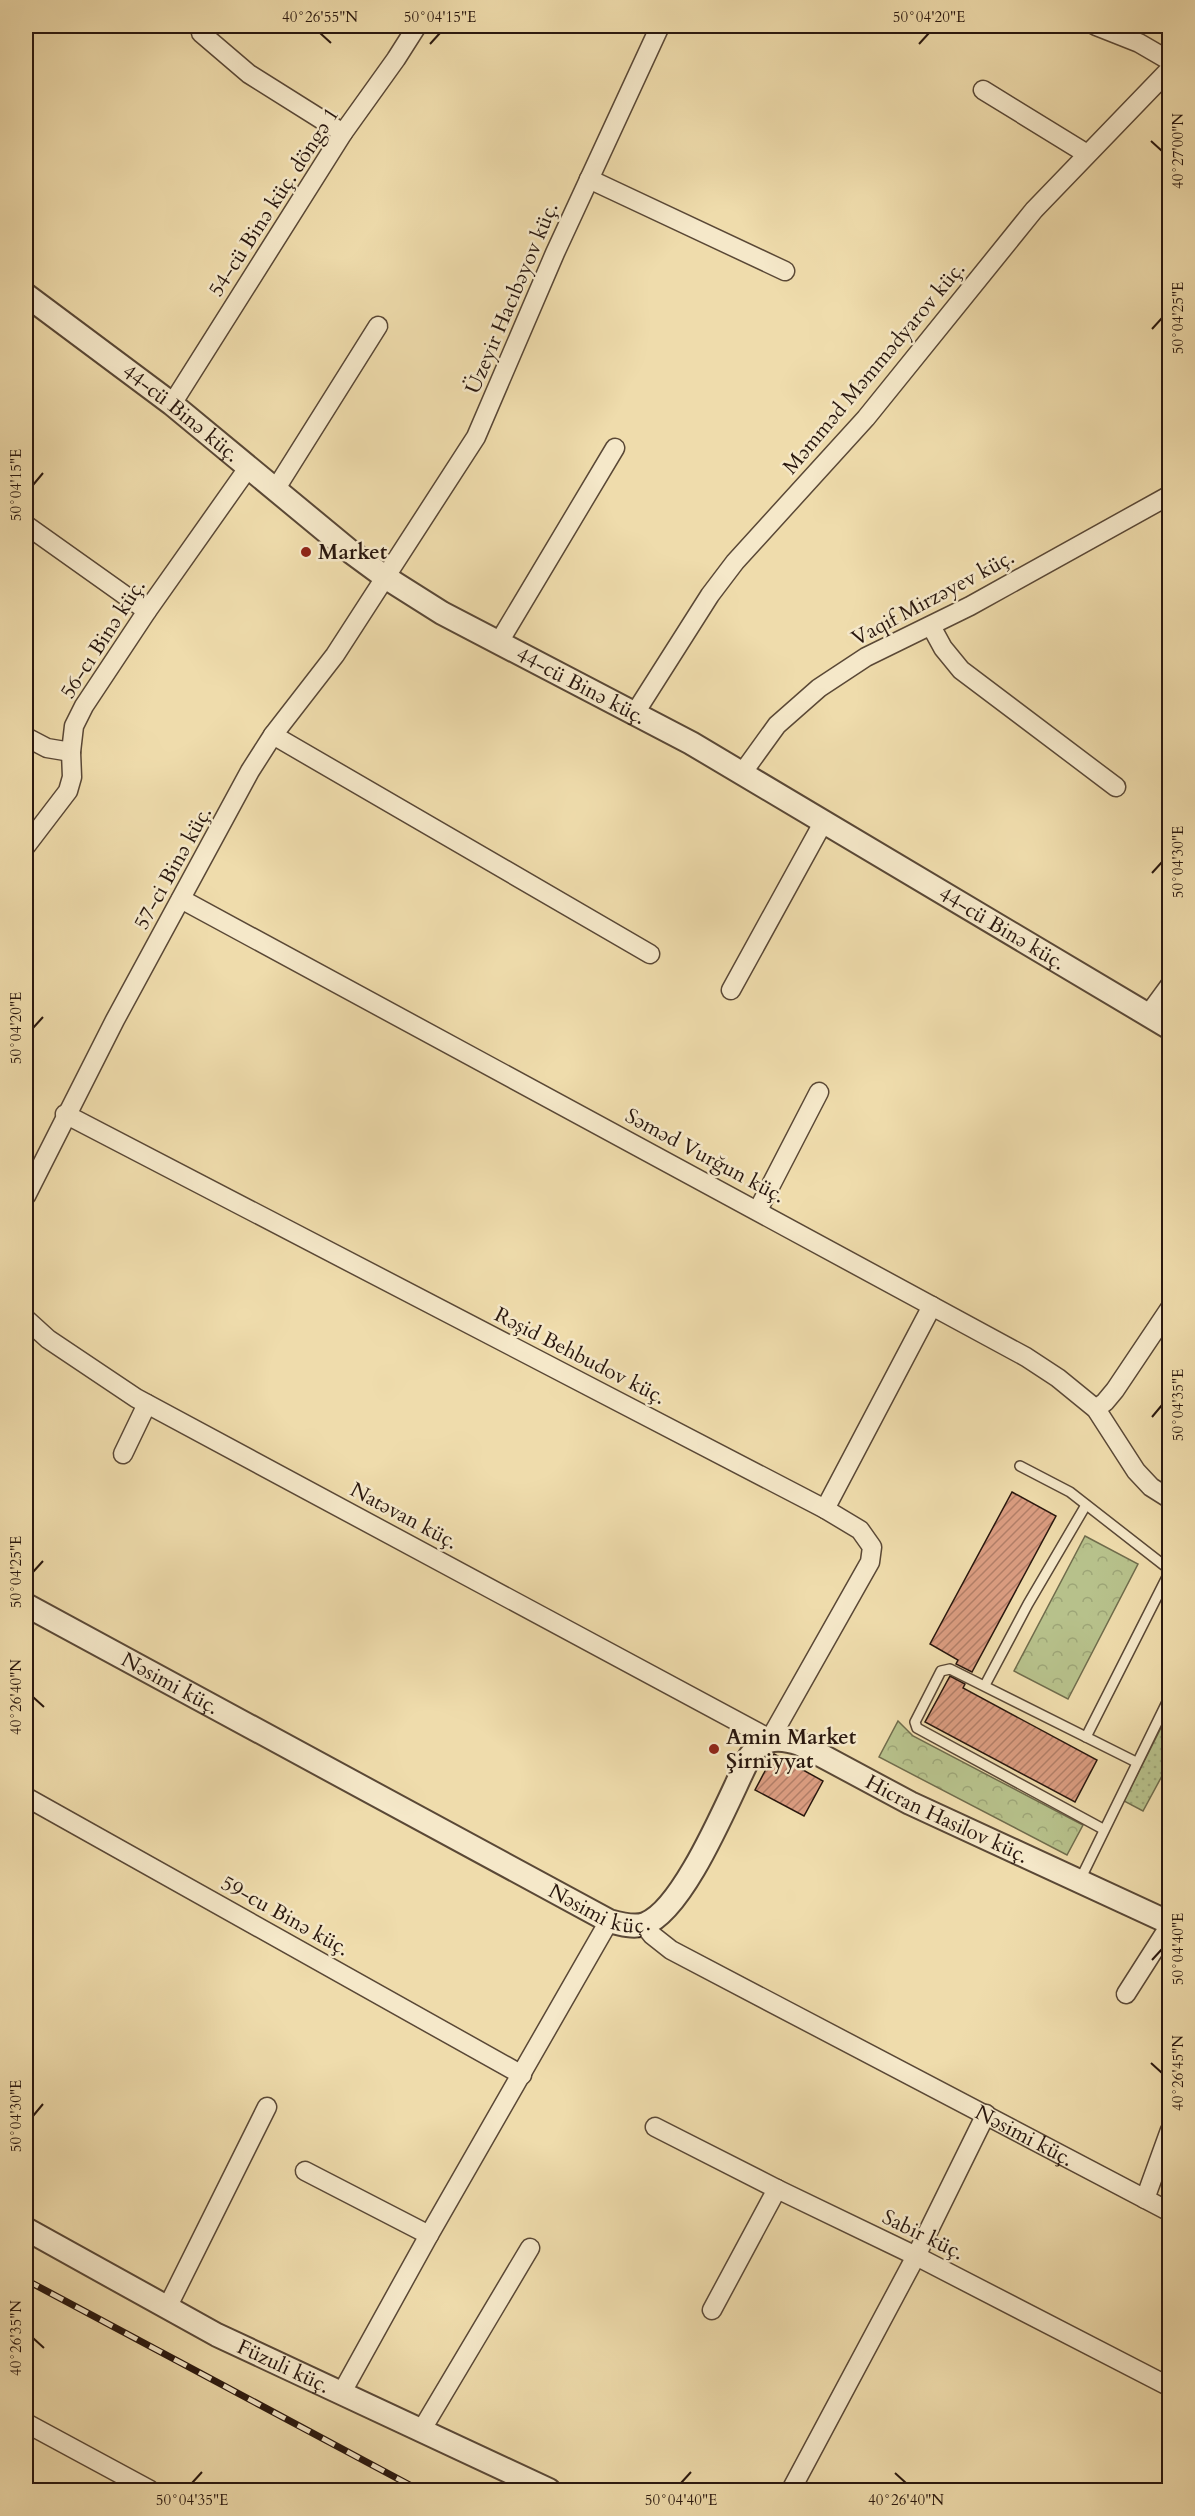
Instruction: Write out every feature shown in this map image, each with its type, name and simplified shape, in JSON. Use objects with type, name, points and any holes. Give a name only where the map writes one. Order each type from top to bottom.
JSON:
[{"type":"street","name":"54-cü Binə küç. döngə 1","points":[[172,404],[343,133],[417,26]]},
{"type":"street","name":"Üzeyir Hacıbəyov küç.","points":[[385,577],[476,437],[589,179],[660,26]]},
{"type":"street","points":[[1096,26],[1139,43],[1170,61]]},
{"type":"street","points":[[201,33],[249,74],[343,133]]},
{"type":"street","name":"Məmməd Məmmədyarov küç.","points":[[634,713],[710,595],[729,570],[866,418],[1016,231],[1086,154],[1170,69]]},
{"type":"street","points":[[984,90],[1086,154]]},
{"type":"street","points":[[589,179],[785,272]]},
{"type":"street","name":"44-cü Binə küç.","points":[[26,295],[172,404],[275,490],[385,577],[442,613],[743,772],[1170,1028]]},
{"type":"street","points":[[275,490],[378,326]]},
{"type":"street","points":[[500,642],[615,448]]},
{"type":"street","name":"56-cı Binə küç.","points":[[26,846],[68,791],[72,777],[71,752],[74,726],[84,706],[147,611],[248,468]]},
{"type":"street","name":"Vaqif Mirzəyev küç.","points":[[743,772],[777,724],[819,688],[867,657],[931,626],[1170,495]]},
{"type":"street","points":[[26,525],[147,611]]},
{"type":"street","name":"57-ci Binə küç.","points":[[26,1196],[65,1114],[250,771],[273,735],[335,655],[385,577]]},
{"type":"street","points":[[931,626],[943,648],[961,670],[1116,787]]},
{"type":"street","points":[[273,735],[650,954]]},
{"type":"street","points":[[26,737],[47,748],[71,752]]},
{"type":"street","points":[[731,990],[824,821]]},
{"type":"street","name":"Səməd Vurğun küç.","points":[[181,899],[1026,1357],[1058,1378],[1096,1409],[1136,1471],[1151,1487],[1170,1499]]},
{"type":"street","points":[[1148,1015],[1170,985]]},
{"type":"street","points":[[758,1210],[819,1092]]},
{"type":"street","name":"Rəşid Behbudov küç.","points":[[65,1114],[825,1509],[860,1530],[872,1547],[870,1562],[770,1739]]},
{"type":"street","points":[[825,1509],[932,1306]]},
{"type":"street","points":[[1096,1409],[1115,1390],[1170,1308]]},
{"type":"street","name":"Natəvan küç.","points":[[26,1319],[48,1339],[147,1404],[770,1739]]},
{"type":"street","points":[[123,1454],[147,1404]]},
{"type":"street","name":"Nəsimi küç.","points":[[26,1605],[609,1921],[622,1925],[644,1925],[652,1935],[671,1950],[1170,2212]]},
{"type":"street","points":[[644,1925],[657,1917],[681,1890],[750,1756],[761,1743],[770,1739]]},
{"type":"street","name":"Hicran Hasilov küç.","points":[[770,1739],[800,1744],[910,1803],[1170,1924]]},
{"type":"street","name":"59-cu Binə küç.","points":[[26,1797],[522,2075]]},
{"type":"street","points":[[341,2394],[429,2235],[609,1921]]},
{"type":"street","points":[[1126,1994],[1170,1924]]},
{"type":"street","points":[[167,2308],[267,2107]]},
{"type":"street","points":[[791,2490],[916,2256],[986,2114]]},
{"type":"street","name":"Sabir küç.","points":[[655,2127],[916,2256],[1170,2387]]},
{"type":"street","points":[[1145,2199],[1170,2130]]},
{"type":"street","points":[[305,2171],[429,2235]]},
{"type":"street","points":[[712,2310],[777,2189]]},
{"type":"street","name":"Füzuli küç.","points":[[26,2229],[167,2308],[271,2361],[549,2490]]},
{"type":"street","points":[[421,2431],[530,2248]]},
{"type":"street","points":[[26,2423],[150,2490]]},
{"type":"lane","points":[[1020,1466],[1070,1492],[1170,1570],[1086,1737]]},
{"type":"lane","points":[[985,1685],[1028,1604],[1086,1504]]},
{"type":"lane","points":[[1103,1829],[917,1728],[915,1722],[941,1671],[950,1669],[1136,1762]]},
{"type":"lane","points":[[1079,1882],[1170,1696]]},
{"type":"green space","points":[[1085,1536],[1138,1564],[1068,1699],[1014,1671]]},
{"type":"green space","points":[[1169,1712],[1169,1763],[1143,1811],[1124,1801]]},
{"type":"green space","points":[[898,1721],[913,1736],[1083,1825],[1067,1855],[879,1757]]},
{"type":"building","points":[[1012,1492],[1056,1516],[972,1672],[956,1664],[958,1660],[930,1644]]},
{"type":"building","points":[[950,1676],[965,1684],[963,1688],[1097,1760],[1075,1802],[925,1722]]},
{"type":"building","points":[[774,1754],[823,1781],[804,1816],[755,1790]]},
{"type":"railway","points":[[26,2280],[419,2490]]},
{"type":"place","name":"Market","points":[[306,552]]},
{"type":"place","name":"Amin Market Şirniyyat","points":[[714,1749]]}]
